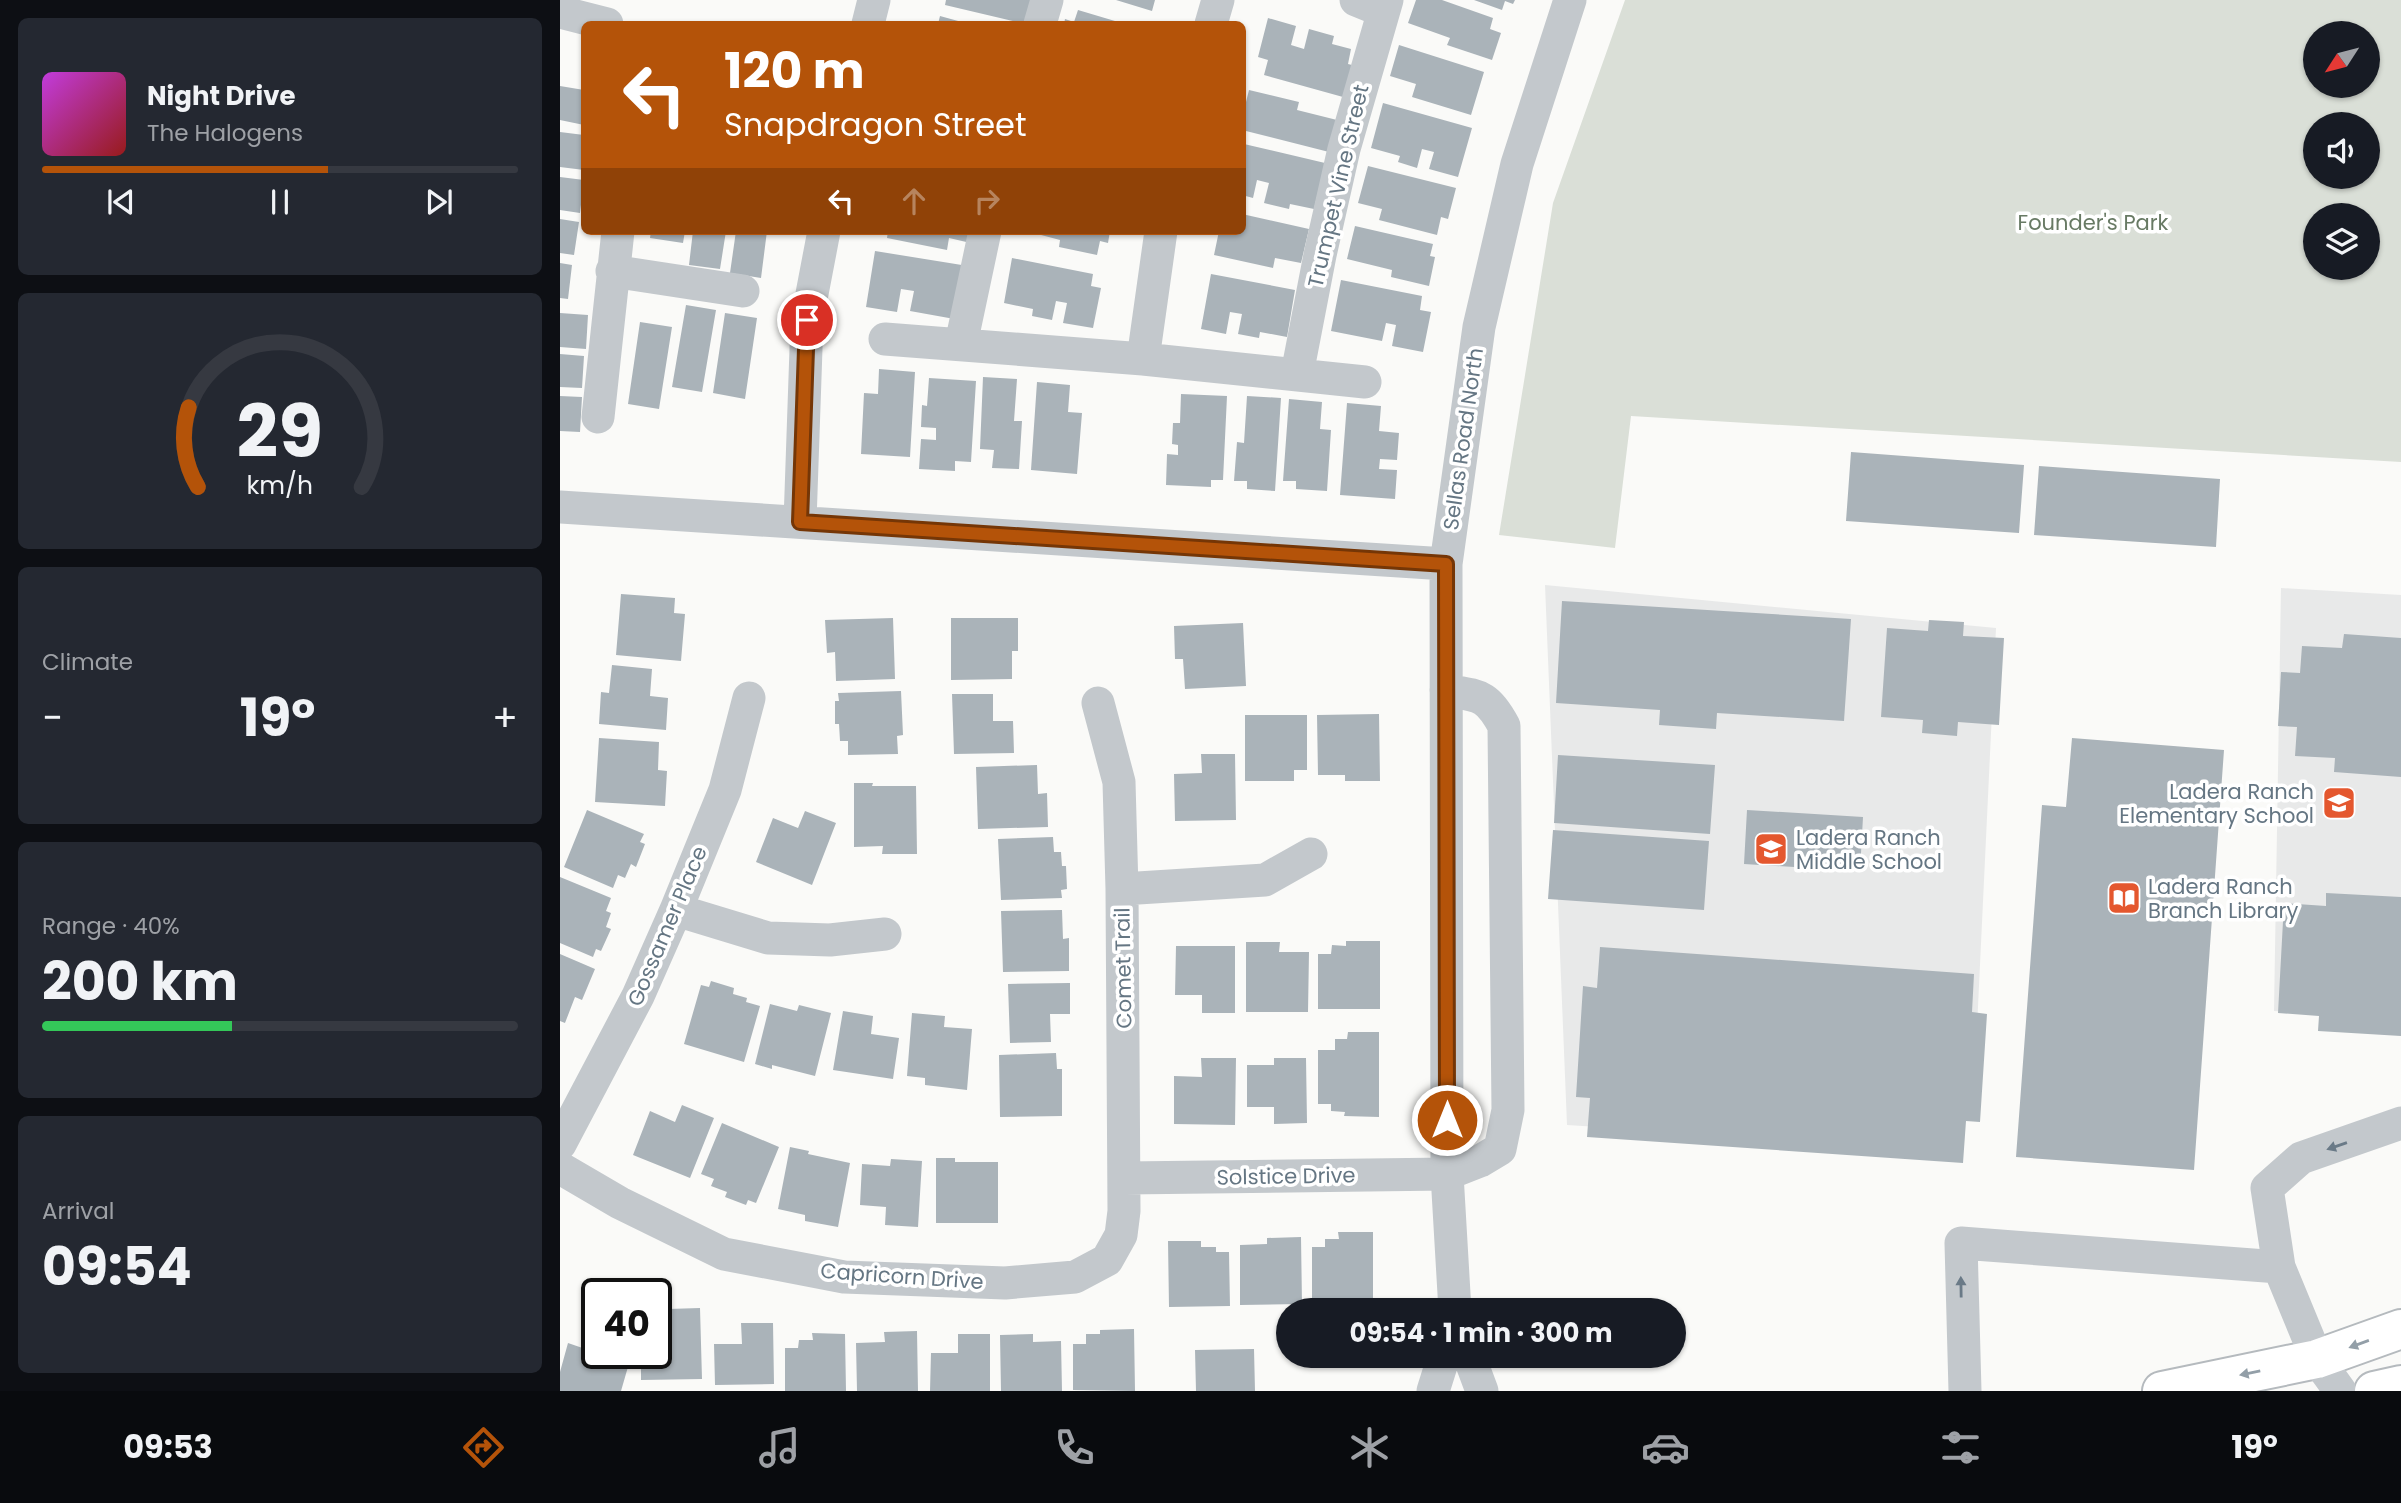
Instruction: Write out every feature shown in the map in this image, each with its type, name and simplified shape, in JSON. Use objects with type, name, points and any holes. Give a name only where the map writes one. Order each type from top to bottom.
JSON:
[{"type":"main road","points":[[2162,1391],[2317,1359],[2401,1329]]},
{"type":"main road","points":[[2374,1391],[2401,1385]]},
{"type":"street","points":[[869,21],[874,0]]},
{"type":"street","points":[[1041,21],[1047,0]]},
{"type":"street","points":[[1211,21],[1218,0]]},
{"type":"street","name":"Sellas Road North","points":[[1454,1298],[1447,1174],[1446,564],[1479,327],[1517,164],[1570,0]]},
{"type":"street","name":"Trumpet Vine Street","points":[[1297,374],[1375,4]]},
{"type":"street","points":[[560,12],[595,21]]},
{"type":"street","points":[[597,416],[617,235]]},
{"type":"street","points":[[800,522],[807,320],[823,235]]},
{"type":"street","points":[[961,344],[984,235]]},
{"type":"street","points":[[1143,359],[1160,235]]},
{"type":"street","points":[[612,271],[743,291]]},
{"type":"street","points":[[886,339],[1143,359],[1365,382]]},
{"type":"street","points":[[560,507],[1446,564]]},
{"type":"street","points":[[1446,690],[1481,696],[1496,710],[1504,726],[1508,1110],[1500,1149],[1480,1161],[1447,1174]]},
{"type":"street","name":"Gossamer Place","points":[[560,1143],[638,996],[676,910],[724,790],[749,698]]},
{"type":"street","name":"Comet Trail","points":[[1098,703],[1119,782],[1125,1178],[1121,1235]]},
{"type":"street","points":[[1122,889],[1265,880],[1311,854]]},
{"type":"street","points":[[676,910],[768,939],[830,940],[885,934]]},
{"type":"street","points":[[2340,1391],[2317,1359],[2279,1267],[2267,1188],[2301,1158],[2401,1123]]},
{"type":"street","name":"Capricorn Drive","points":[[560,1168],[620,1203],[724,1254],[844,1277],[1005,1283],[1075,1277],[1107,1260],[1121,1235]]},
{"type":"street","name":"Solstice Drive","points":[[1125,1178],[1447,1174]]},
{"type":"street","points":[[1965,1391],[1961,1243],[2279,1267]]},
{"type":"street","points":[[1433,1391],[1440,1368]]},
{"type":"street","points":[[1473,1368],[1482,1391]]},
{"type":"shaded area","name":"Ladera Ranch Middle School","points":[[1545,585],[1996,628],[1975,1070],[1949,1149],[1567,1125]]},
{"type":"shaded area","name":"Ladera Ranch Elementary School","points":[[2281,588],[2401,595],[2401,1019],[2274,1011]]},
{"type":"green space","name":"Founder's Park","points":[[1625,0],[2401,0],[2401,462],[1631,416],[1615,548],[1499,535],[1553,203]]},
{"type":"building","points":[[946,0],[1031,0],[1026,21],[1012,21],[945,5]]},
{"type":"building","points":[[1116,0],[1155,0],[1152,11]]},
{"type":"building","points":[[1416,0],[1442,0],[1493,18],[1490,29],[1501,33],[1492,60],[1447,45],[1450,38],[1408,23]]},
{"type":"building","points":[[1474,0],[1515,0],[1513,4],[1505,1],[1502,10]]},
{"type":"building","points":[[1078,10],[1115,21],[1074,21]]},
{"type":"building","points":[[940,16],[958,21],[939,21]]},
{"type":"building","points":[[1268,18],[1296,26],[1291,45],[1304,49],[1309,29],[1334,36],[1332,44],[1351,49],[1348,64],[1352,65],[1343,97],[1264,75],[1268,60],[1258,57]]},
{"type":"building","points":[[1399,45],[1484,72],[1471,115],[1412,97],[1416,84],[1390,76]]},
{"type":"building","points":[[560,86],[581,90],[581,124],[560,120]]},
{"type":"building","points":[[1249,90],[1299,102],[1297,110],[1337,120],[1329,152],[1246,131],[1246,102]]},
{"type":"building","points":[[1383,103],[1472,128],[1458,177],[1429,169],[1434,152],[1422,149],[1417,168],[1398,162],[1400,156],[1371,148]]},
{"type":"building","points":[[560,132],[581,135],[581,170],[560,167]]},
{"type":"building","points":[[1246,144],[1325,163],[1314,209],[1290,204],[1289,209],[1264,203],[1269,183],[1257,180],[1253,198],[1246,196]]},
{"type":"building","points":[[1368,166],[1456,188],[1448,219],[1441,217],[1437,235],[1379,220],[1382,209],[1358,203]]},
{"type":"building","points":[[560,177],[581,180],[580,213],[560,210]]},
{"type":"building","points":[[1246,215],[1309,229],[1301,263],[1275,258],[1273,268],[1214,255],[1218,235],[1246,235]]},
{"type":"building","points":[[560,219],[579,222],[574,255],[560,253]]},
{"type":"building","points":[[1355,226],[1433,244],[1430,256],[1435,257],[1429,286],[1391,277],[1392,270],[1347,259]]},
{"type":"building","points":[[650,235],[684,235],[683,243],[650,238]]},
{"type":"building","points":[[693,235],[725,235],[720,269],[689,265]]},
{"type":"building","points":[[735,235],[766,235],[761,278],[730,273]]},
{"type":"building","points":[[887,235],[977,235],[975,244],[949,238],[947,250],[887,238]]},
{"type":"building","points":[[1041,235],[1109,235],[1108,243],[1100,241],[1097,255],[1059,247],[1060,240]]},
{"type":"building","points":[[875,251],[968,266],[960,320],[910,311],[914,291],[901,289],[897,312],[866,307]]},
{"type":"building","points":[[1012,258],[1093,274],[1091,286],[1101,288],[1093,328],[1063,323],[1067,303],[1056,301],[1052,320],[1032,316],[1033,309],[1004,303]]},
{"type":"building","points":[[560,263],[572,265],[568,299],[560,298]]},
{"type":"building","points":[[1211,274],[1295,290],[1287,337],[1260,332],[1259,338],[1238,334],[1242,314],[1230,312],[1226,334],[1201,329]]},
{"type":"building","points":[[1341,280],[1422,296],[1420,310],[1431,312],[1423,352],[1392,346],[1396,325],[1386,323],[1382,341],[1331,331]]},
{"type":"building","points":[[686,305],[716,310],[702,392],[672,387]]},
{"type":"building","points":[[560,313],[588,315],[586,349],[560,347]]},
{"type":"building","points":[[725,313],[757,318],[745,399],[713,393]]},
{"type":"building","points":[[640,322],[672,327],[659,409],[628,404]]},
{"type":"building","points":[[560,354],[584,356],[582,388],[560,387]]},
{"type":"building","points":[[879,369],[915,372],[910,457],[861,454],[864,393],[878,394]]},
{"type":"building","points":[[983,377],[1017,379],[1014,421],[1022,421],[1019,469],[992,468],[994,450],[980,449]]},
{"type":"building","points":[[929,378],[976,381],[971,462],[955,461],[955,471],[919,469],[921,439],[936,440],[936,428],[921,427],[922,405],[927,406]]},
{"type":"building","points":[[1037,382],[1070,385],[1068,412],[1082,413],[1077,474],[1031,470]]},
{"type":"building","points":[[1181,394],[1227,396],[1223,480],[1211,480],[1211,487],[1166,485],[1167,454],[1178,455],[1178,445],[1172,444],[1173,423],[1180,423]]},
{"type":"building","points":[[560,396],[582,397],[580,432],[560,431]]},
{"type":"building","points":[[1247,396],[1281,398],[1275,491],[1247,489],[1247,481],[1234,481],[1237,442],[1244,443]]},
{"type":"building","points":[[1289,399],[1322,402],[1320,429],[1331,430],[1327,491],[1296,489],[1296,481],[1283,481]]},
{"type":"building","points":[[1347,403],[1381,406],[1379,431],[1399,433],[1397,460],[1380,459],[1379,469],[1397,470],[1395,499],[1340,495]]},
{"type":"building","points":[[1851,452],[2024,465],[2019,533],[1846,521]]},
{"type":"building","points":[[2039,466],[2220,479],[2216,547],[2034,535]]},
{"type":"building","points":[[621,594],[675,598],[674,613],[685,614],[681,661],[616,655]]},
{"type":"building","points":[[1562,601],[1851,619],[1844,721],[1717,713],[1716,729],[1659,725],[1660,710],[1556,703]]},
{"type":"building","points":[[893,618],[895,679],[836,681],[835,652],[827,653],[825,620]]},
{"type":"building","points":[[951,618],[1018,618],[1018,651],[1012,651],[1012,679],[951,680]]},
{"type":"building","points":[[1929,620],[1964,622],[1963,636],[2004,638],[1999,725],[1958,722],[1957,736],[1922,733],[1923,720],[1881,717],[1887,628],[1928,631]]},
{"type":"building","points":[[1243,623],[1246,686],[1185,689],[1183,659],[1175,659],[1174,626]]},
{"type":"building","points":[[2344,634],[2401,638],[2401,777],[2334,772],[2335,758],[2295,756],[2297,727],[2278,726],[2281,672],[2300,673],[2302,646],[2342,648]]},
{"type":"building","points":[[612,665],[652,669],[650,696],[668,698],[666,730],[599,724],[601,692],[609,693]]},
{"type":"building","points":[[901,691],[903,735],[897,736],[898,754],[848,755],[848,741],[840,741],[839,724],[835,724],[835,701],[839,701],[838,693]]},
{"type":"building","points":[[952,694],[993,694],[993,721],[1013,721],[1014,753],[954,754]]},
{"type":"building","points":[[1379,714],[1380,781],[1345,781],[1345,775],[1318,775],[1317,715]]},
{"type":"building","points":[[1245,715],[1307,715],[1307,770],[1294,770],[1294,781],[1245,781]]},
{"type":"building","points":[[599,738],[659,742],[658,770],[667,771],[665,806],[595,802]]},
{"type":"building","name":"Ladera Ranch Branch Library","points":[[2072,738],[2224,750],[2194,1170],[2016,1157],[2042,805],[2066,807]]},
{"type":"building","points":[[1201,754],[1235,754],[1236,820],[1175,821],[1174,774],[1202,773]]},
{"type":"building","points":[[1558,755],[1715,765],[1710,834],[1554,823]]},
{"type":"building","points":[[1037,765],[1038,794],[1047,793],[1048,827],[978,829],[976,767]]},
{"type":"building","points":[[854,783],[873,783],[872,786],[916,786],[917,854],[882,854],[883,846],[854,847]]},
{"type":"building","points":[[587,810],[644,834],[640,842],[645,844],[636,867],[631,864],[625,878],[618,875],[613,888],[564,867]]},
{"type":"building","points":[[1747,810],[1863,817],[1860,871],[1744,864]]},
{"type":"building","points":[[805,811],[836,823],[812,885],[756,862],[773,818],[798,828]]},
{"type":"building","points":[[1553,830],[1709,841],[1704,910],[1548,899]]},
{"type":"building","points":[[1053,837],[1054,852],[1061,852],[1062,866],[1066,866],[1067,889],[1061,890],[1062,898],[1001,900],[998,839]]},
{"type":"building","points":[[560,877],[611,898],[606,911],[611,913],[606,927],[611,929],[601,951],[596,949],[593,957],[560,943]]},
{"type":"building","points":[[2326,893],[2401,897],[2401,1036],[2318,1031],[2319,1016],[2278,1013],[2284,903],[2326,906]]},
{"type":"building","points":[[1062,910],[1063,939],[1069,938],[1069,971],[1003,972],[1001,911]]},
{"type":"building","points":[[1346,941],[1380,941],[1380,1009],[1318,1009],[1318,954],[1331,954],[1332,945],[1346,946]]},
{"type":"building","points":[[1246,942],[1280,942],[1279,952],[1309,952],[1308,1012],[1246,1012]]},
{"type":"building","points":[[1176,946],[1235,946],[1235,1013],[1202,1013],[1202,995],[1175,995]]},
{"type":"building","points":[[1600,947],[1974,974],[1972,1012],[1987,1014],[1980,1122],[1966,1121],[1963,1163],[1587,1137],[1590,1098],[1576,1097],[1583,986],[1597,988]]},
{"type":"building","points":[[560,954],[595,969],[582,1000],[575,997],[565,1023],[560,1021]]},
{"type":"building","points":[[711,981],[734,988],[733,994],[760,1006],[744,1062],[684,1044],[701,985],[709,987]]},
{"type":"building","points":[[1070,983],[1070,1014],[1050,1014],[1051,1042],[1010,1043],[1008,984]]},
{"type":"building","points":[[770,1004],[797,1011],[799,1005],[831,1013],[815,1076],[772,1065],[772,1069],[755,1064]]},
{"type":"building","points":[[843,1011],[873,1016],[871,1034],[899,1038],[893,1079],[833,1070]]},
{"type":"building","points":[[912,1013],[945,1016],[944,1027],[972,1029],[967,1090],[925,1085],[925,1078],[907,1076]]},
{"type":"building","points":[[1348,1032],[1379,1032],[1379,1117],[1344,1116],[1345,1112],[1331,1111],[1331,1104],[1318,1104],[1318,1050],[1335,1050],[1335,1039],[1347,1039]]},
{"type":"building","points":[[1056,1053],[1057,1069],[1062,1069],[1062,1116],[1000,1117],[999,1055]]},
{"type":"building","points":[[1201,1058],[1236,1058],[1235,1125],[1174,1124],[1174,1076],[1202,1077]]},
{"type":"building","points":[[1274,1058],[1306,1058],[1307,1123],[1274,1124],[1274,1107],[1247,1107],[1247,1065],[1274,1065]]},
{"type":"building","points":[[682,1105],[714,1118],[690,1178],[633,1155],[650,1111],[675,1122]]},
{"type":"building","points":[[722,1123],[779,1147],[756,1203],[748,1200],[746,1205],[725,1197],[727,1192],[711,1186],[714,1179],[701,1174]]},
{"type":"building","points":[[790,1147],[809,1151],[808,1154],[850,1163],[838,1227],[805,1221],[805,1215],[778,1209]]},
{"type":"building","points":[[936,1158],[955,1158],[955,1162],[998,1162],[998,1223],[936,1223]]},
{"type":"building","points":[[891,1159],[922,1161],[918,1227],[885,1225],[886,1207],[860,1205],[862,1164],[890,1166]]},
{"type":"building","points":[[1338,1232],[1373,1232],[1373,1298],[1312,1298],[1312,1247],[1325,1247],[1325,1239],[1339,1239]]},
{"type":"building","points":[[1301,1237],[1302,1298],[1276,1298],[1276,1304],[1240,1305],[1240,1245],[1267,1244],[1267,1238]]},
{"type":"building","points":[[1168,1241],[1201,1241],[1201,1247],[1216,1247],[1216,1252],[1229,1252],[1230,1306],[1169,1307]]},
{"type":"building","points":[[700,1308],[702,1379],[641,1380],[641,1369],[672,1369],[672,1309]]},
{"type":"building","points":[[741,1323],[773,1323],[774,1384],[715,1385],[714,1344],[742,1344]]},
{"type":"building","points":[[1134,1329],[1135,1391],[1073,1390],[1073,1344],[1086,1344],[1086,1334],[1100,1334],[1100,1330]]},
{"type":"building","points":[[917,1331],[918,1391],[857,1391],[856,1343],[885,1342],[884,1332]]},
{"type":"building","points":[[812,1333],[845,1334],[846,1391],[785,1391],[785,1348],[798,1348],[799,1340],[813,1340]]},
{"type":"building","points":[[958,1334],[990,1334],[990,1391],[930,1391],[931,1353],[958,1353]]},
{"type":"building","points":[[1033,1334],[1033,1342],[1061,1341],[1062,1391],[1001,1391],[1000,1335]]},
{"type":"building","points":[[568,1343],[581,1347],[581,1369],[627,1369],[621,1391],[560,1391],[560,1372]]},
{"type":"building","points":[[1254,1349],[1255,1391],[1196,1391],[1195,1350]]},
{"type":"place","name":"Ladera Ranch Elementary School","points":[[2339,803]]},
{"type":"place","name":"Ladera Ranch Middle School","points":[[1771,849]]},
{"type":"place","name":"Ladera Ranch Branch Library","points":[[2124,898]]},
{"type":"route","points":[[807,320],[800,522],[1446,564],[1447,1120]]}]
